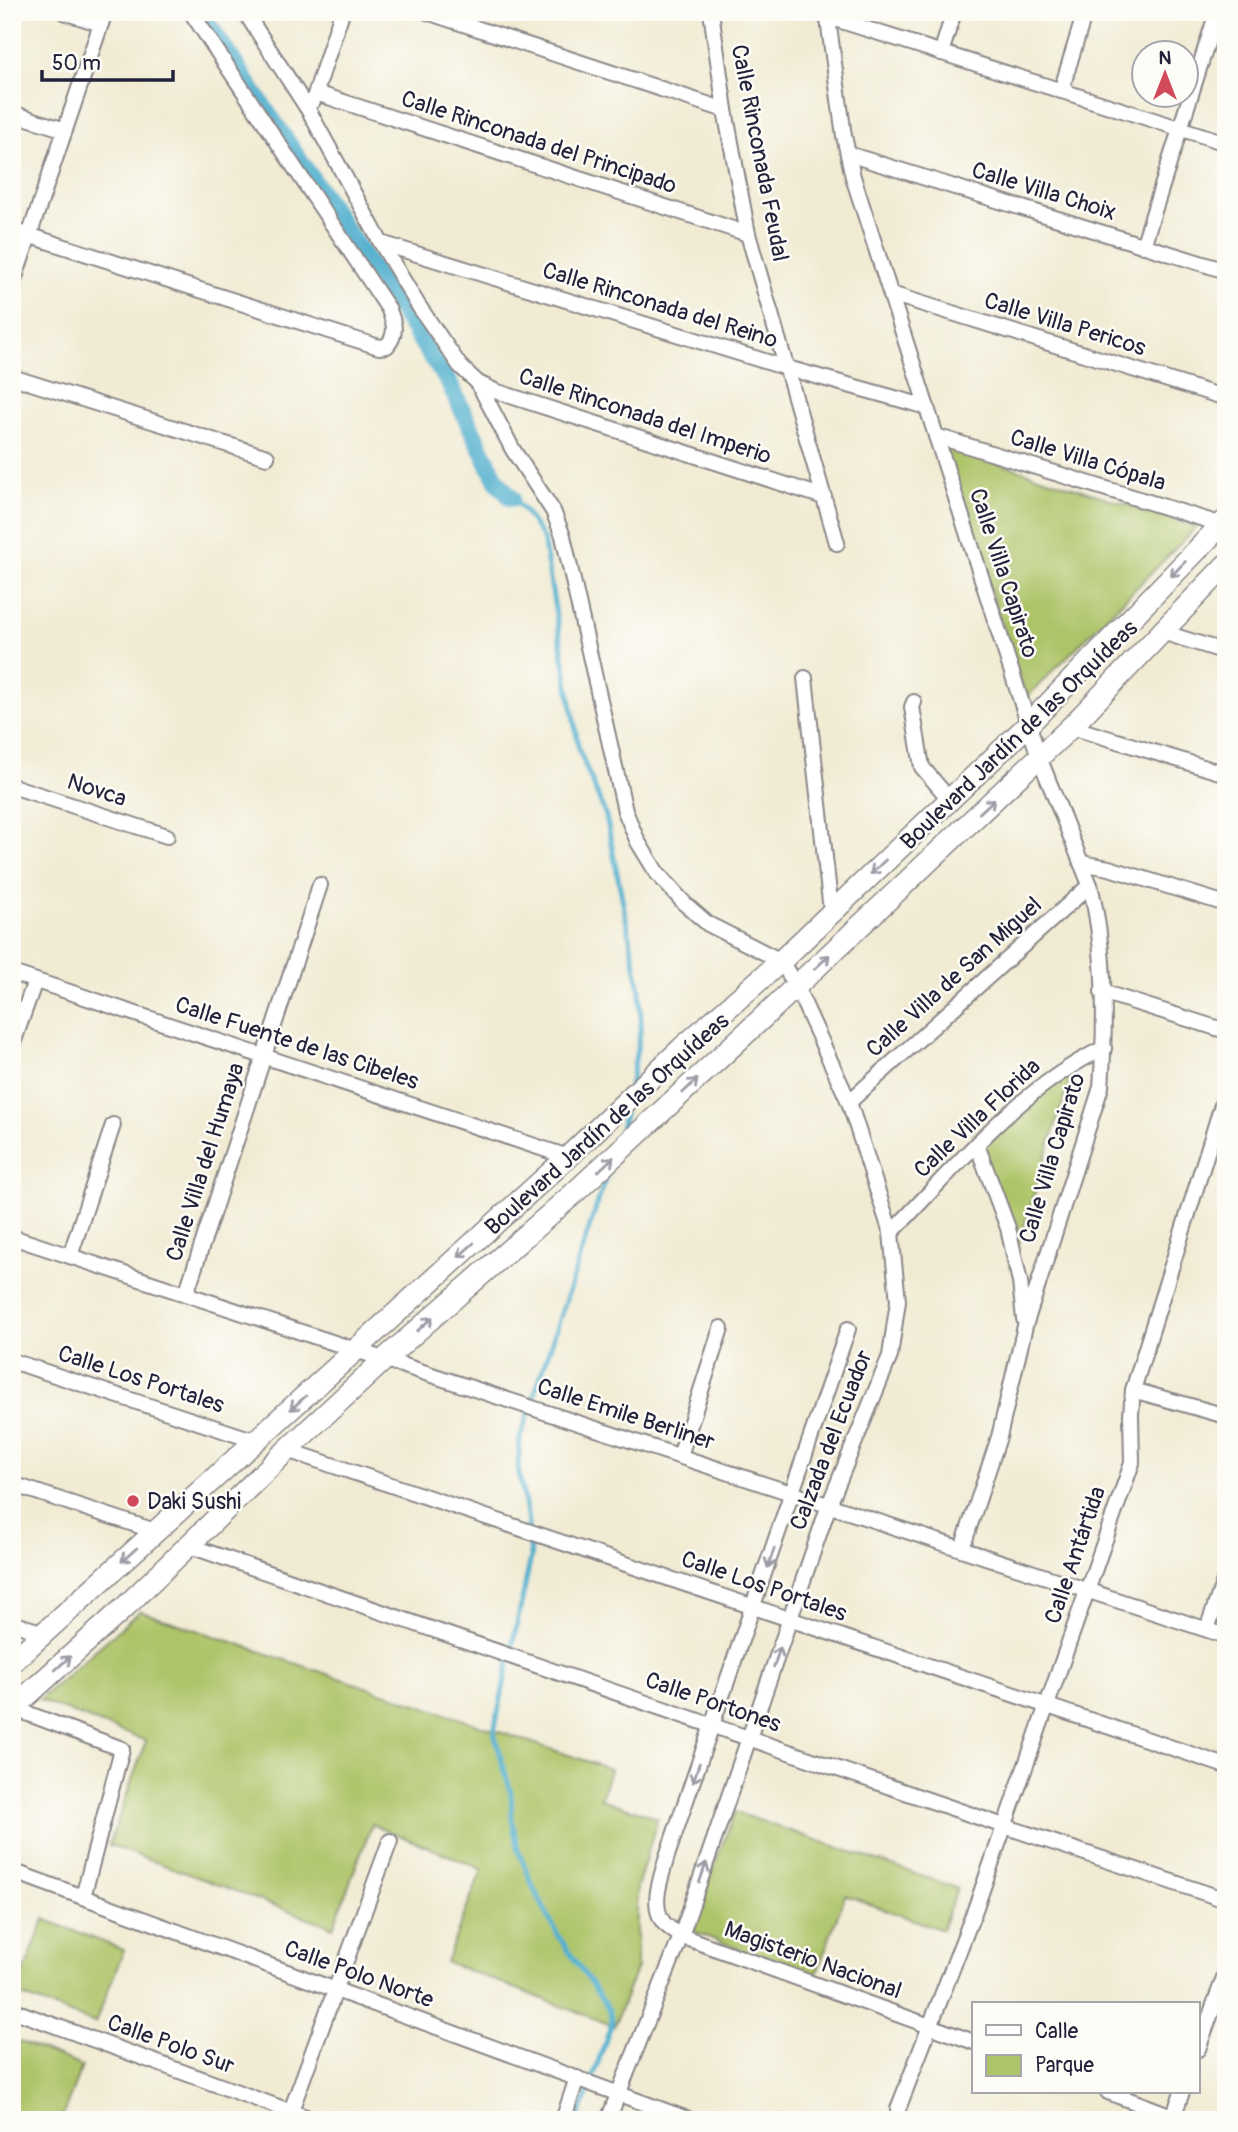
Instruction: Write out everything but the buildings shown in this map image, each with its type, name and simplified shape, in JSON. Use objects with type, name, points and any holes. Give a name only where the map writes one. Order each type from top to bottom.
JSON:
[{"type":"street","points":[[12,286],[103,18],[64,12]]},
{"type":"street","points":[[12,230],[379,347],[387,346],[393,339],[395,324],[388,308],[191,12]]},
{"type":"street","name":"Calle Rinconada del Imperio","points":[[244,12],[309,111],[418,305],[460,366],[478,383],[503,394],[824,497]]},
{"type":"street","points":[[309,111],[342,12]]},
{"type":"street","points":[[427,12],[725,110]]},
{"type":"street","name":"Calle Rinconada Feudal","points":[[712,12],[725,110],[748,234],[837,544]]},
{"type":"street","points":[[941,53],[954,12]]},
{"type":"street","points":[[1061,91],[1085,12]]},
{"type":"street","points":[[1143,246],[1217,12]]},
{"type":"street","points":[[823,14],[1226,143]]},
{"type":"street","name":"Calle Villa Capirato","points":[[823,14],[853,177],[1039,757],[1095,904],[1104,1048],[1101,1087],[1025,1326],[999,1437],[962,1549]]},
{"type":"street","name":"Calle Rinconada del Principado","points":[[316,93],[748,234]]},
{"type":"street","points":[[12,113],[65,130]]},
{"type":"street","name":"Calle Villa Choix","points":[[848,154],[1226,271]]},
{"type":"street","name":"Calle Rinconada del Reino","points":[[381,243],[786,368],[927,407]]},
{"type":"street","name":"Calle Villa Pericos","points":[[891,294],[1226,398]]},
{"type":"street","points":[[12,377],[267,457]]},
{"type":"street","points":[[478,383],[513,450],[553,511],[563,536],[625,811],[638,842],[657,873],[708,924],[781,961]]},
{"type":"street","name":"Calle Villa Cópala","points":[[936,436],[1224,524]]},
{"type":"street","name":"Boulevard Jardín de las Orquídeas","points":[[12,1662],[568,1157],[682,1048],[781,961],[1029,724],[1224,524]]},
{"type":"street","name":"Boulevard Jardín de las Orquídeas","points":[[13,1709],[125,1607],[286,1450],[640,1133],[1071,727],[1226,565]]},
{"type":"street","points":[[1161,632],[1226,652]]},
{"type":"street","points":[[805,678],[831,911]]},
{"type":"street","points":[[914,702],[912,707],[922,767],[950,800]]},
{"type":"street","points":[[1071,727],[1226,774]]},
{"type":"street","name":"Novca","points":[[12,786],[167,836]]},
{"type":"street","points":[[1081,863],[1109,868],[1226,904]]},
{"type":"street","name":"Calle Villa del Humaya","points":[[186,1294],[320,885]]},
{"type":"street","name":"Calle Villa de San Miguel","points":[[849,1102],[1090,885]]},
{"type":"street","name":"Calzada del Ecuador","points":[[608,2120],[681,1936],[829,1505],[890,1356],[898,1301],[891,1233],[849,1102],[796,986],[781,961]]},
{"type":"street","name":"Calle Fuente de las Cibeles","points":[[12,973],[568,1157]]},
{"type":"street","points":[[12,1046],[35,981]]},
{"type":"street","points":[[1102,992],[1226,1031]]},
{"type":"street","name":"Calle Villa Florida","points":[[891,1233],[1034,1091],[1077,1061],[1104,1048]]},
{"type":"street","name":"Calle Antártida","points":[[898,2109],[1004,1826],[1132,1463],[1130,1414],[1133,1390],[1226,1092]]},
{"type":"street","points":[[69,1255],[113,1125]]},
{"type":"street","points":[[977,1145],[1008,1228],[1020,1282],[1025,1326]]},
{"type":"street","name":"Calle Emile Berliner","points":[[12,1237],[1226,1636]]},
{"type":"street","points":[[680,1456],[721,1328]]},
{"type":"street","name":"Calzada del Ecuador","points":[[681,1936],[663,1922],[657,1907],[658,1888],[848,1329]]},
{"type":"street","name":"Calle Los Portales","points":[[12,1361],[256,1441]]},
{"type":"street","points":[[1133,1390],[1226,1416]]},
{"type":"street","name":"Calle Los Portales","points":[[286,1450],[1226,1766]]},
{"type":"street","points":[[12,1484],[155,1531]]},
{"type":"street","name":"Calle Portones","points":[[187,1545],[1004,1826],[1226,1899]]},
{"type":"street","points":[[1206,1629],[1226,1575]]},
{"type":"street","points":[[12,1623],[44,1633]]},
{"type":"street","points":[[13,1709],[122,1749],[83,1897]]},
{"type":"street","points":[[289,2116],[390,1840]]},
{"type":"street","name":"Calle Polo Norte","points":[[12,1871],[690,2120]]},
{"type":"street","name":"Magisterio Nacional","points":[[681,1936],[972,2041]]},
{"type":"street","points":[[1200,2044],[1226,1972]]},
{"type":"street","name":"Calle Polo Sur","points":[[12,2010],[289,2116],[314,2120]]},
{"type":"street","points":[[563,2120],[577,2078]]},
{"type":"street","points":[[1113,2094],[1176,2119],[1182,2094]]},
{"type":"green space","points":[[942,445],[1197,527],[1026,698]]},
{"type":"green space","points":[[1074,1066],[1011,1269],[1000,1204],[973,1135]]},
{"type":"green space","points":[[140,1611],[610,1769],[601,1799],[658,1818],[637,1887],[637,1967],[614,2026],[446,1962],[482,1869],[372,1824],[333,1927],[109,1845],[146,1741],[39,1700]]},
{"type":"green space","points":[[735,1812],[957,1888],[942,1930],[845,1895],[815,1978],[689,1930]]},
{"type":"green space","points":[[44,1919],[124,1950],[95,2023],[16,1994]]},
{"type":"green space","points":[[12,2039],[82,2066],[61,2120],[12,2120]]},
{"type":"waterway","points":[[200,12],[449,383],[497,481],[511,498]]},
{"type":"waterway","points":[[511,498],[524,510],[543,538],[579,750],[606,816],[640,990],[641,1027],[630,1087]]},
{"type":"waterway","points":[[617,1142],[625,1114]]},
{"type":"waterway","points":[[578,2120],[612,2022],[609,2010],[559,1937],[534,1889],[518,1850],[512,1819],[511,1793],[494,1732],[531,1557],[527,1514],[518,1468],[520,1439],[608,1171]]},
{"type":"place","name":"Daki Sushi","points":[[133,1501]]}]
